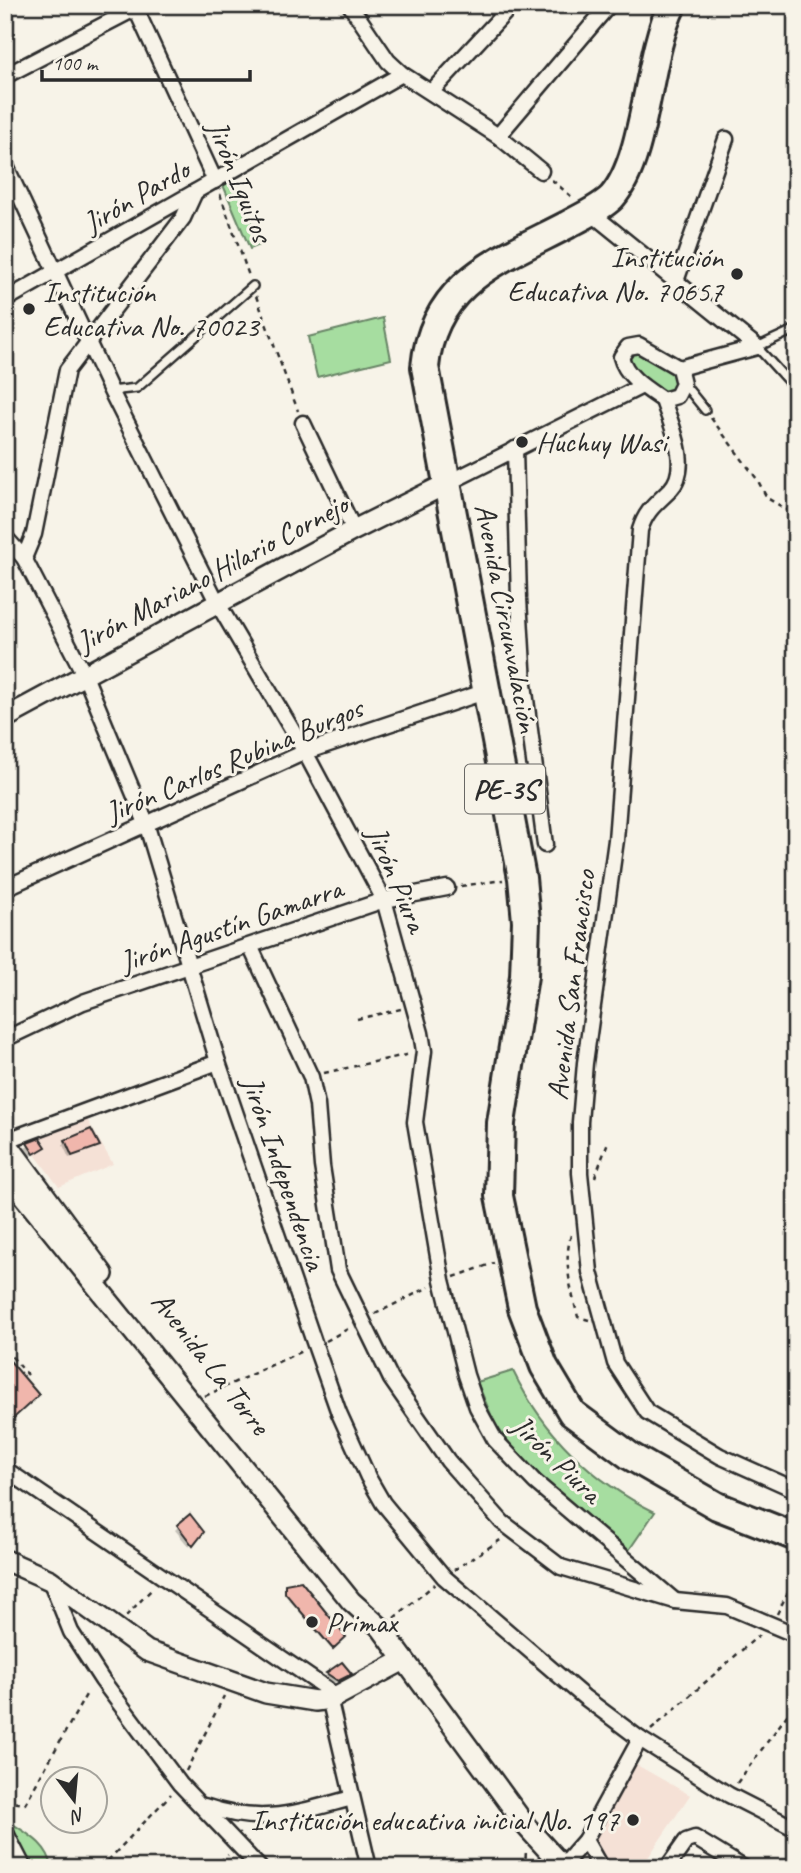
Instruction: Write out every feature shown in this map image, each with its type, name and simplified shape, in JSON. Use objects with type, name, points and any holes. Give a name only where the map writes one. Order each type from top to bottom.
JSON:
[{"type":"highway","name":"Avenida Circunvalación","points":[[672,5],[657,44],[630,163],[610,198],[590,212],[470,279],[437,318],[427,348],[425,367],[522,878],[526,921],[524,976],[501,1123],[499,1196],[522,1308],[544,1366],[572,1413],[629,1456],[717,1506],[796,1537]]},
{"type":"main road","name":"Jirón Mariano Hilario Cornejo","points":[[5,718],[354,530],[448,483]]},
{"type":"main road","name":"Avenida La Torre","points":[[5,1141],[51,1206],[199,1399],[360,1595],[372,1619],[526,1826],[563,1867]]},
{"type":"main road","name":"Avenida La Torre","points":[[5,1173],[351,1601],[372,1619]]},
{"type":"main road","points":[[5,1560],[50,1580],[147,1651],[231,1683],[315,1701],[331,1699],[404,1660]]},
{"type":"street","points":[[350,5],[367,33],[402,74],[498,136],[541,171]]},
{"type":"street","points":[[432,91],[512,5]]},
{"type":"street","points":[[498,136],[609,5]]},
{"type":"street","points":[[5,76],[137,6]]},
{"type":"street","name":"Jirón Iquitos","points":[[137,6],[215,181]]},
{"type":"street","name":"Jirón Pardo","points":[[5,300],[402,74]]},
{"type":"street","points":[[675,284],[726,139]]},
{"type":"street","name":"Jirón Piura","points":[[5,164],[111,391],[218,604],[305,752],[384,900],[415,1006],[424,1051],[415,1107],[416,1132],[442,1280],[477,1407],[495,1440],[510,1458],[675,1601]]},
{"type":"street","points":[[24,558],[34,534],[67,370],[183,218],[195,192]]},
{"type":"street","points":[[590,212],[675,284],[757,347]]},
{"type":"street","points":[[679,368],[683,384],[677,396],[663,400],[642,386],[623,366],[621,357],[628,347],[639,345],[679,368],[757,347]]},
{"type":"street","points":[[448,483],[642,386]]},
{"type":"street","name":"Avenida San Francisco","points":[[663,400],[678,448],[678,467],[674,485],[650,508],[640,530],[616,840],[583,1086],[580,1173],[590,1272],[615,1363],[647,1412],[720,1456],[796,1490]]},
{"type":"street","points":[[303,423],[354,530]]},
{"type":"street","points":[[515,449],[524,684],[545,845]]},
{"type":"street","name":"Jirón Independencia","points":[[5,537],[24,558],[85,676],[146,823],[218,1062],[340,1413],[383,1503],[444,1577],[584,1696],[640,1739],[729,1794],[796,1829]]},
{"type":"street","name":"Jirón Carlos Rubina Burgos","points":[[5,888],[305,752],[487,691]]},
{"type":"street","name":"Jirón Agustín Gamarra","points":[[5,1039],[83,1002],[251,948],[384,900],[447,888]]},
{"type":"street","points":[[251,948],[311,1077],[338,1270],[391,1379],[427,1433],[471,1490],[502,1522],[553,1562],[675,1601],[727,1606],[796,1635]]},
{"type":"street","points":[[5,1141],[218,1062]]},
{"type":"street","points":[[5,1469],[162,1578],[321,1683],[331,1699],[369,1868]]},
{"type":"street","points":[[50,1580],[71,1632],[103,1680],[180,1784],[260,1868]]},
{"type":"street","points":[[563,1867],[585,1840],[640,1739]]},
{"type":"street","points":[[203,1806],[248,1817],[269,1818],[352,1798]]},
{"type":"street","points":[[5,1830],[24,1868]]},
{"type":"street","points":[[667,1868],[686,1841],[695,1838],[744,1868]]},
{"type":"street","points":[[585,1840],[601,1868]]},
{"type":"lane","points":[[111,391],[137,388],[253,286]]},
{"type":"lane","points":[[796,329],[757,347],[796,390]]},
{"type":"lane","points":[[683,384],[705,410]]},
{"type":"path","points":[[541,171],[590,212]]},
{"type":"path","name":"Jirón Iquitos","points":[[215,181],[303,423]]},
{"type":"path","points":[[705,410],[757,479],[766,498],[796,515]]},
{"type":"path","points":[[447,888],[522,878]]},
{"type":"path","points":[[357,1020],[415,1006]]},
{"type":"path","points":[[311,1077],[424,1051]]},
{"type":"path","points":[[5,1349],[28,1375]]},
{"type":"path","points":[[640,1739],[771,1625],[796,1576]]},
{"type":"path","points":[[116,1628],[162,1578]]},
{"type":"path","points":[[101,1868],[180,1784],[214,1711],[231,1683]]},
{"type":"path","points":[[5,1801],[25,1804],[87,1693]]},
{"type":"path","points":[[729,1794],[796,1703]]},
{"type":"path","points":[[212,1868],[239,1846]]},
{"type":"shaded area","points":[[85,1116],[113,1164],[59,1187],[23,1138]]},
{"type":"shaded area","name":"Institución educativa inicial No. 197","points":[[628,1760],[690,1795],[641,1868],[596,1868],[579,1844]]},
{"type":"green space","points":[[235,180],[262,244],[250,249],[223,185]]},
{"type":"green space","points":[[383,318],[391,359],[317,377],[308,337]]},
{"type":"green space","points":[[628,347],[660,355],[682,384],[663,399],[624,366]]},
{"type":"green space","points":[[513,1371],[539,1415],[572,1454],[611,1486],[655,1512],[629,1550],[551,1487],[513,1448],[495,1424],[477,1382]]},
{"type":"green space","points":[[5,1819],[41,1845],[52,1868],[33,1868]]},
{"type":"building","points":[[91,1129],[100,1146],[72,1156],[65,1140]]},
{"type":"building","points":[[40,1138],[46,1147],[34,1154],[27,1143]]},
{"type":"building","points":[[5,1355],[39,1395],[5,1426]]},
{"type":"building","points":[[190,1514],[204,1532],[193,1546],[177,1525]]},
{"type":"building","points":[[301,1581],[346,1637],[333,1649],[285,1593],[285,1584]]},
{"type":"building","points":[[342,1662],[352,1674],[338,1681],[326,1673]]},
{"type":"place","name":"Institución Educativa No. 70657","points":[[737,274]]},
{"type":"place","name":"Institución Educativa No. 70023","points":[[29,309]]},
{"type":"place","name":"Huchuy Wasi","points":[[522,442]]},
{"type":"place","name":"Primax","points":[[312,1622]]},
{"type":"place","name":"Institución educativa inicial No. 197","points":[[633,1820]]}]
